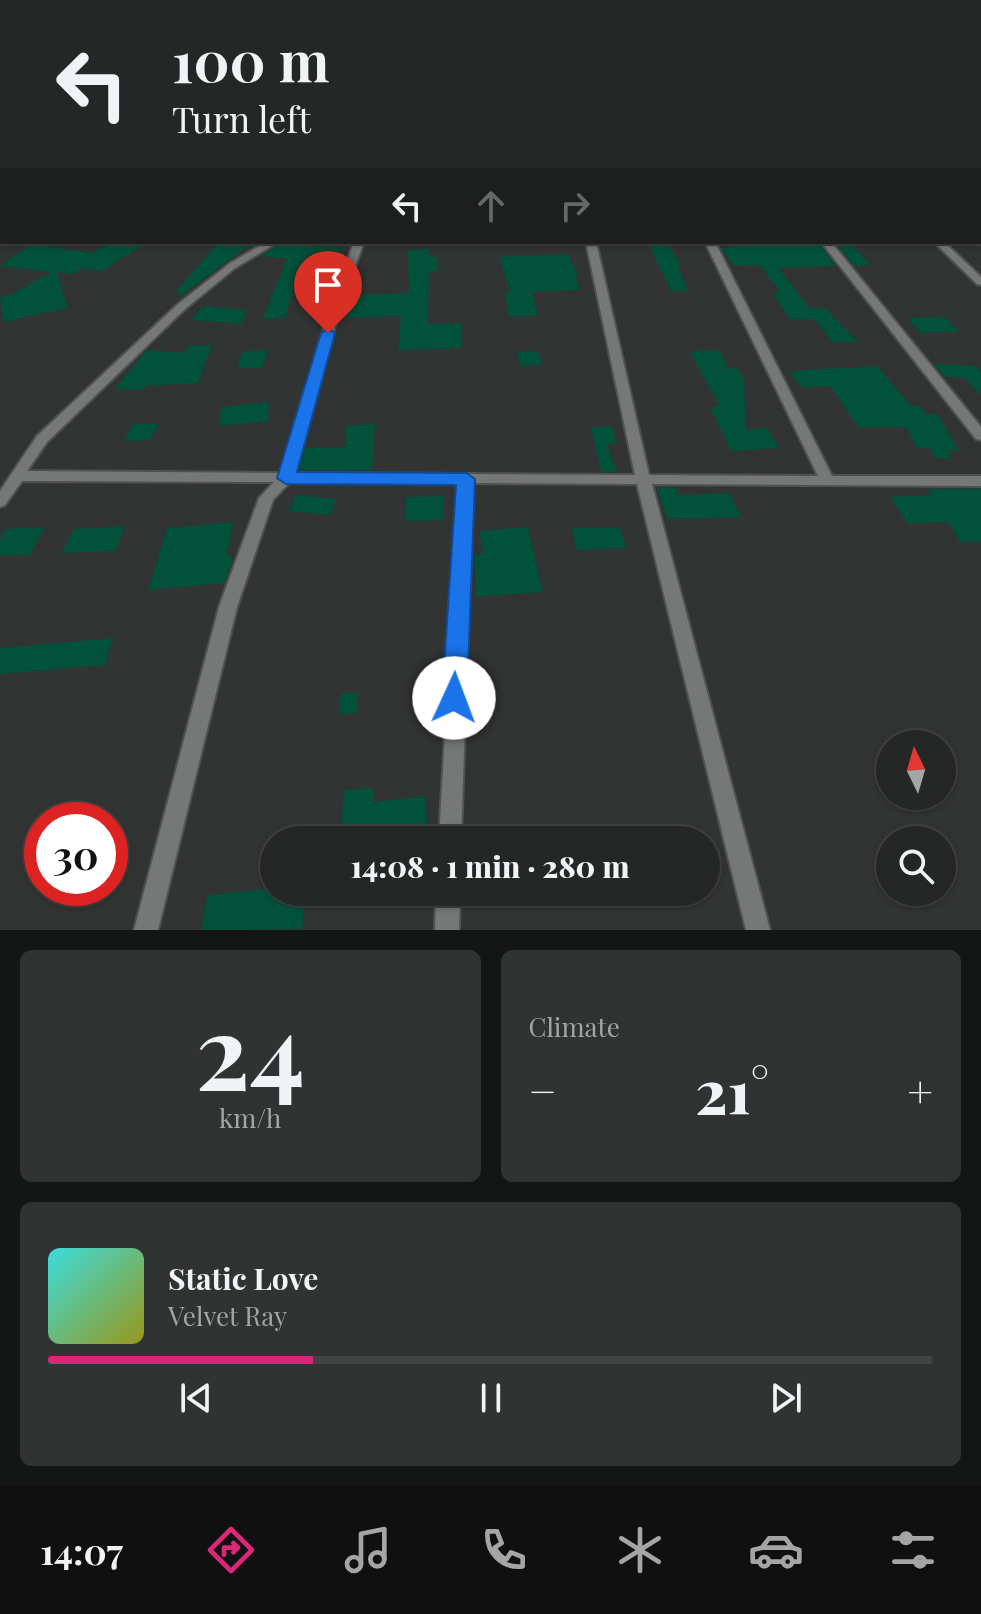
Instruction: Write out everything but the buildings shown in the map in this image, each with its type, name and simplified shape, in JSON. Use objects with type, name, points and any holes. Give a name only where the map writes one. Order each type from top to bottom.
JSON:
[{"type":"street","points":[[0,502],[42,439],[181,307],[232,266],[270,244]]},
{"type":"street","points":[[146,930],[228,607],[266,498],[286,478],[335,308],[358,244]]},
{"type":"street","points":[[591,244],[644,482],[758,930]]},
{"type":"street","points":[[711,244],[828,481]]},
{"type":"street","points":[[828,244],[981,436]]},
{"type":"street","points":[[941,244],[981,282]]},
{"type":"street","points":[[17,476],[644,482],[981,481]]},
{"type":"street","points":[[451,826],[466,479]]},
{"type":"street","points":[[447,930],[448,906]]},
{"type":"route","points":[[328,333],[286,478],[466,479],[454,698]]}]
